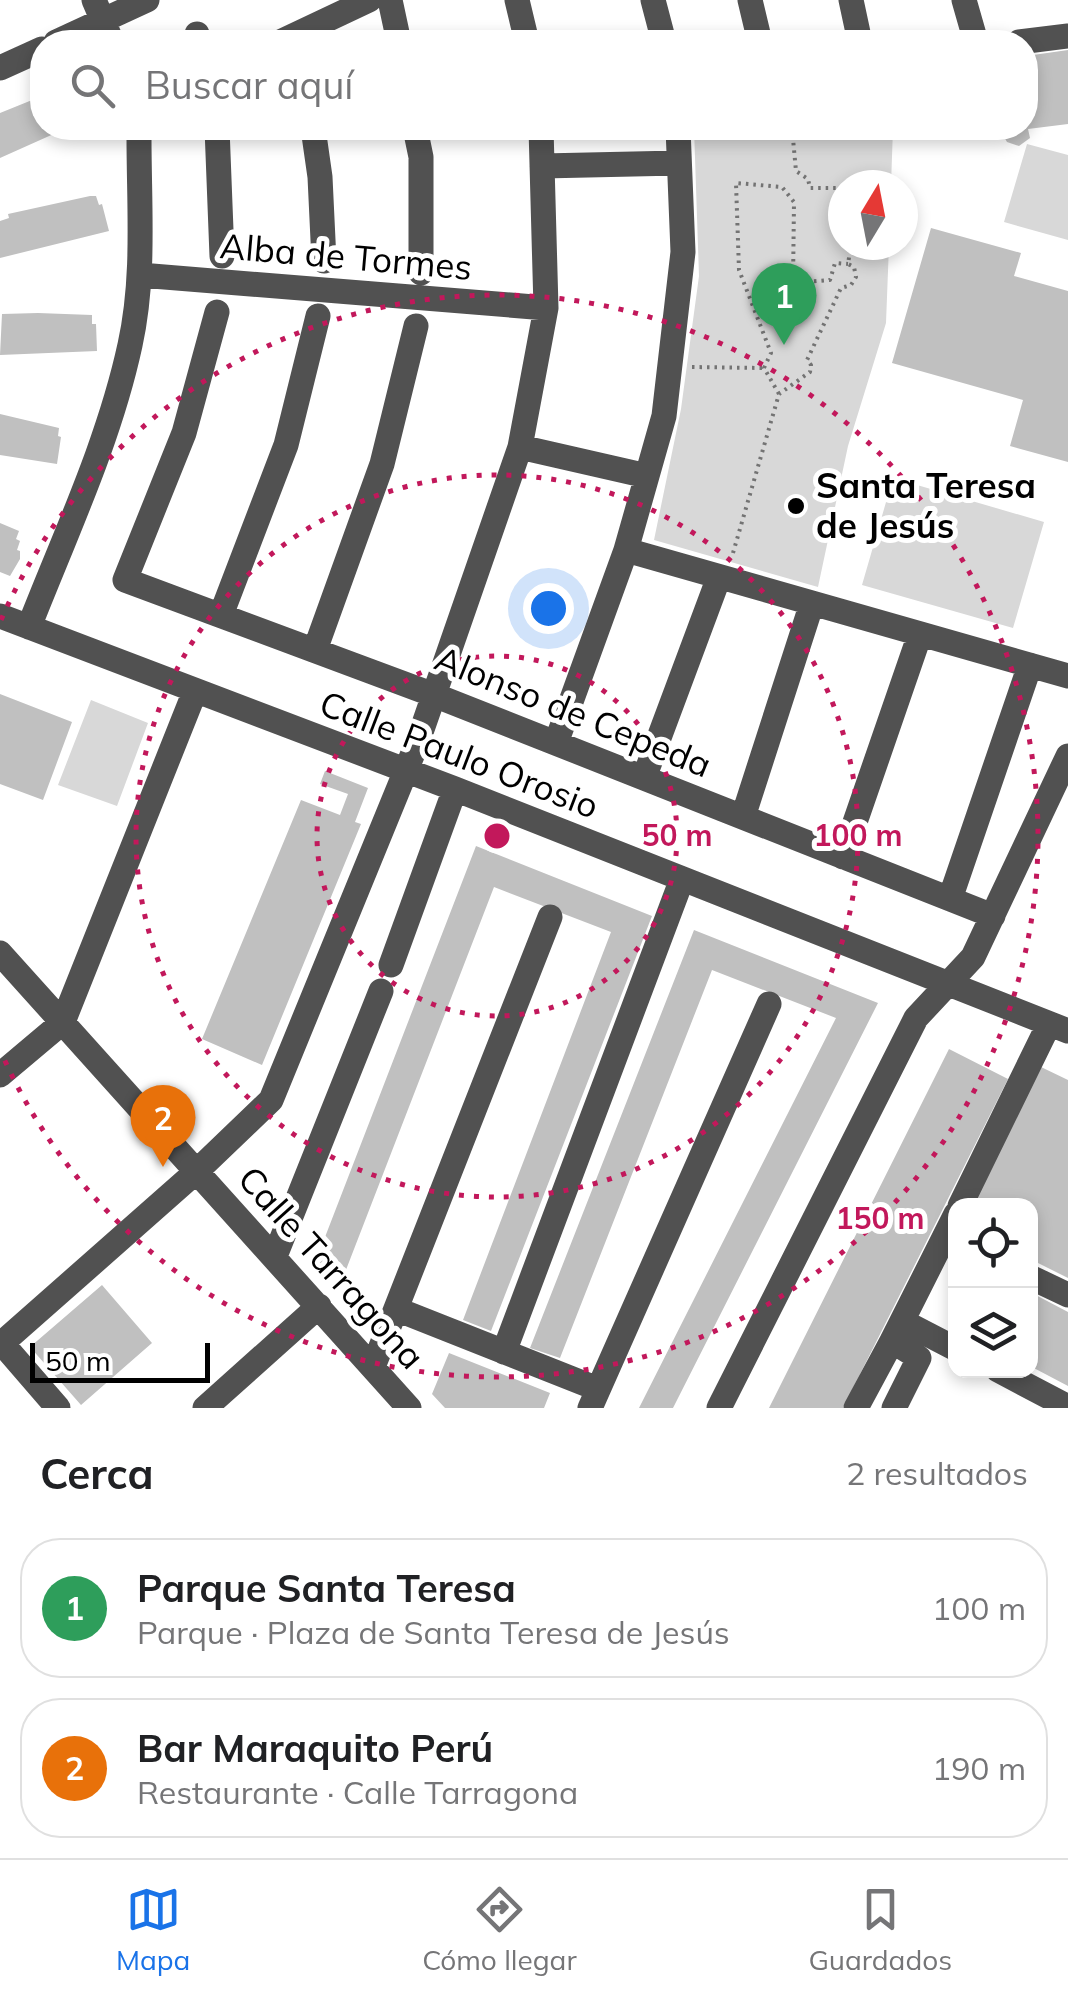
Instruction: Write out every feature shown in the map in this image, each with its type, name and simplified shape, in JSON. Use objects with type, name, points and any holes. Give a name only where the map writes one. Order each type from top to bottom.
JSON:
[{"type":"street","points":[[104,21],[147,0]]},
{"type":"street","points":[[311,30],[369,0]]},
{"type":"street","points":[[390,0],[396,30]]},
{"type":"street","points":[[517,0],[523,30]]},
{"type":"street","points":[[654,0],[661,30]]},
{"type":"street","points":[[750,0],[757,30]]},
{"type":"street","points":[[851,0],[857,30]]},
{"type":"street","points":[[964,0],[973,30]]},
{"type":"street","points":[[1038,40],[1068,36]]},
{"type":"street","points":[[0,68],[30,54]]},
{"type":"street","points":[[29,627],[113,408],[130,344],[140,275],[139,140]]},
{"type":"street","points":[[217,140],[222,256]]},
{"type":"street","points":[[315,140],[324,260]]},
{"type":"street","points":[[417,140],[421,273]]},
{"type":"street","points":[[58,1408],[1,1343],[197,1171],[271,1100],[406,770],[520,447],[546,308],[541,140]]},
{"type":"street","points":[[556,743],[626,550],[664,416],[684,252],[678,140]]},
{"type":"street","points":[[542,166],[679,163]]},
{"type":"street","name":"Alba de Tormes","points":[[140,275],[546,308]]},
{"type":"street","name":"Alonso de Cepeda","points":[[217,312],[184,433],[126,580],[434,695],[993,916]]},
{"type":"street","points":[[221,615],[286,445],[318,316]]},
{"type":"street","points":[[316,650],[382,464],[416,326]]},
{"type":"street","points":[[520,447],[646,476]]},
{"type":"street","points":[[626,550],[725,570],[812,603],[1068,676]]},
{"type":"street","points":[[644,778],[725,570]]},
{"type":"street","points":[[743,817],[812,603]]},
{"type":"street","name":"Calle Paulo Orosio","points":[[0,616],[456,789],[1058,1028]]},
{"type":"street","points":[[844,856],[920,634]]},
{"type":"street","points":[[950,899],[1030,665]]},
{"type":"street","points":[[0,1076],[64,1022],[195,691]]},
{"type":"street","points":[[719,1408],[916,1018],[973,957],[1068,756]]},
{"type":"street","points":[[391,965],[456,789]]},
{"type":"street","points":[[504,1352],[682,879]]},
{"type":"street","points":[[373,1367],[550,917]]},
{"type":"street","name":"Calle Tarragona","points":[[0,953],[409,1408]]},
{"type":"street","points":[[275,1256],[381,991]]},
{"type":"street","points":[[396,1309],[504,1352],[594,1398],[769,1004]]},
{"type":"street","points":[[964,1198],[1058,1028]]},
{"type":"street","points":[[856,1408],[948,1236]]},
{"type":"street","points":[[1038,1280],[1068,1295]]},
{"type":"street","points":[[205,1408],[319,1306]]},
{"type":"street","points":[[897,1331],[948,1347]]},
{"type":"street","points":[[894,1408],[919,1358],[897,1331]]},
{"type":"street","points":[[1013,1378],[1068,1407]]},
{"type":"path","points":[[793,140],[796,171],[808,180],[810,188],[828,188]]},
{"type":"path","points":[[725,570],[779,394],[810,372],[807,360],[841,288],[852,285],[856,277],[854,267],[835,263],[830,280],[792,283],[794,202],[782,187],[736,183],[738,270],[771,353],[764,368]]},
{"type":"path","points":[[848,264],[849,260]]},
{"type":"path","points":[[687,366],[764,368]]},
{"type":"path","points":[[764,368],[779,394]]},
{"type":"shaded area","points":[[694,140],[893,140],[892,170],[828,170],[828,260],[888,260],[886,323],[848,446],[818,587],[654,540],[681,409],[699,276]]},
{"type":"shaded area","points":[[1027,144],[1068,155],[1068,240],[1004,222]]},
{"type":"shaded area","points":[[893,478],[1044,522],[1013,628],[862,585]]},
{"type":"shaded area","points":[[91,700],[148,723],[117,806],[58,785]]},
{"type":"building","points":[[1068,50],[1068,124],[1038,128],[1038,54]]},
{"type":"building","points":[[30,101],[30,140],[40,140],[0,158],[0,113]]},
{"type":"building","points":[[1006,140],[1027,140],[1019,146]]},
{"type":"building","points":[[96,196],[102,204],[109,231],[0,258],[0,221],[9,218],[8,214]]},
{"type":"building","points":[[931,228],[1021,253],[1014,276],[1068,291],[1068,462],[1010,446],[1023,400],[892,363]]},
{"type":"building","points":[[2,314],[92,315],[97,351],[0,355]]},
{"type":"building","points":[[0,414],[59,428],[57,464],[0,455]]},
{"type":"building","points":[[0,523],[19,531],[16,539],[20,541],[20,559],[10,576],[0,572]]},
{"type":"building","points":[[0,694],[72,722],[43,800],[0,784]]},
{"type":"building","points":[[325,771],[368,788],[355,822],[361,824],[262,1065],[202,1039],[301,800],[340,815],[348,794],[320,784]]},
{"type":"building","points":[[476,846],[652,916],[491,1331],[463,1320],[611,932],[494,887],[344,1275],[315,1263]]},
{"type":"building","points":[[694,930],[878,1003],[673,1408],[639,1408],[836,1018],[712,970],[560,1358],[530,1348]]},
{"type":"building","points":[[949,1049],[1008,1079],[843,1408],[769,1408]]},
{"type":"building","points":[[1041,1067],[1068,1080],[1068,1278],[1038,1263],[1038,1198],[971,1198]]},
{"type":"building","points":[[102,1285],[152,1343],[81,1405],[30,1347]]},
{"type":"building","points":[[1038,1296],[1068,1312],[1068,1386],[1038,1370]]},
{"type":"building","points":[[449,1353],[550,1393],[544,1408],[445,1408],[432,1394]]},
{"type":"place","name":"Parque Santa Teresa","points":[[784,345]]},
{"type":"place","name":"Santa Teresa de Jesús","points":[[796,506]]},
{"type":"place","name":"Bar Maraquito Perú","points":[[163,1167]]}]
